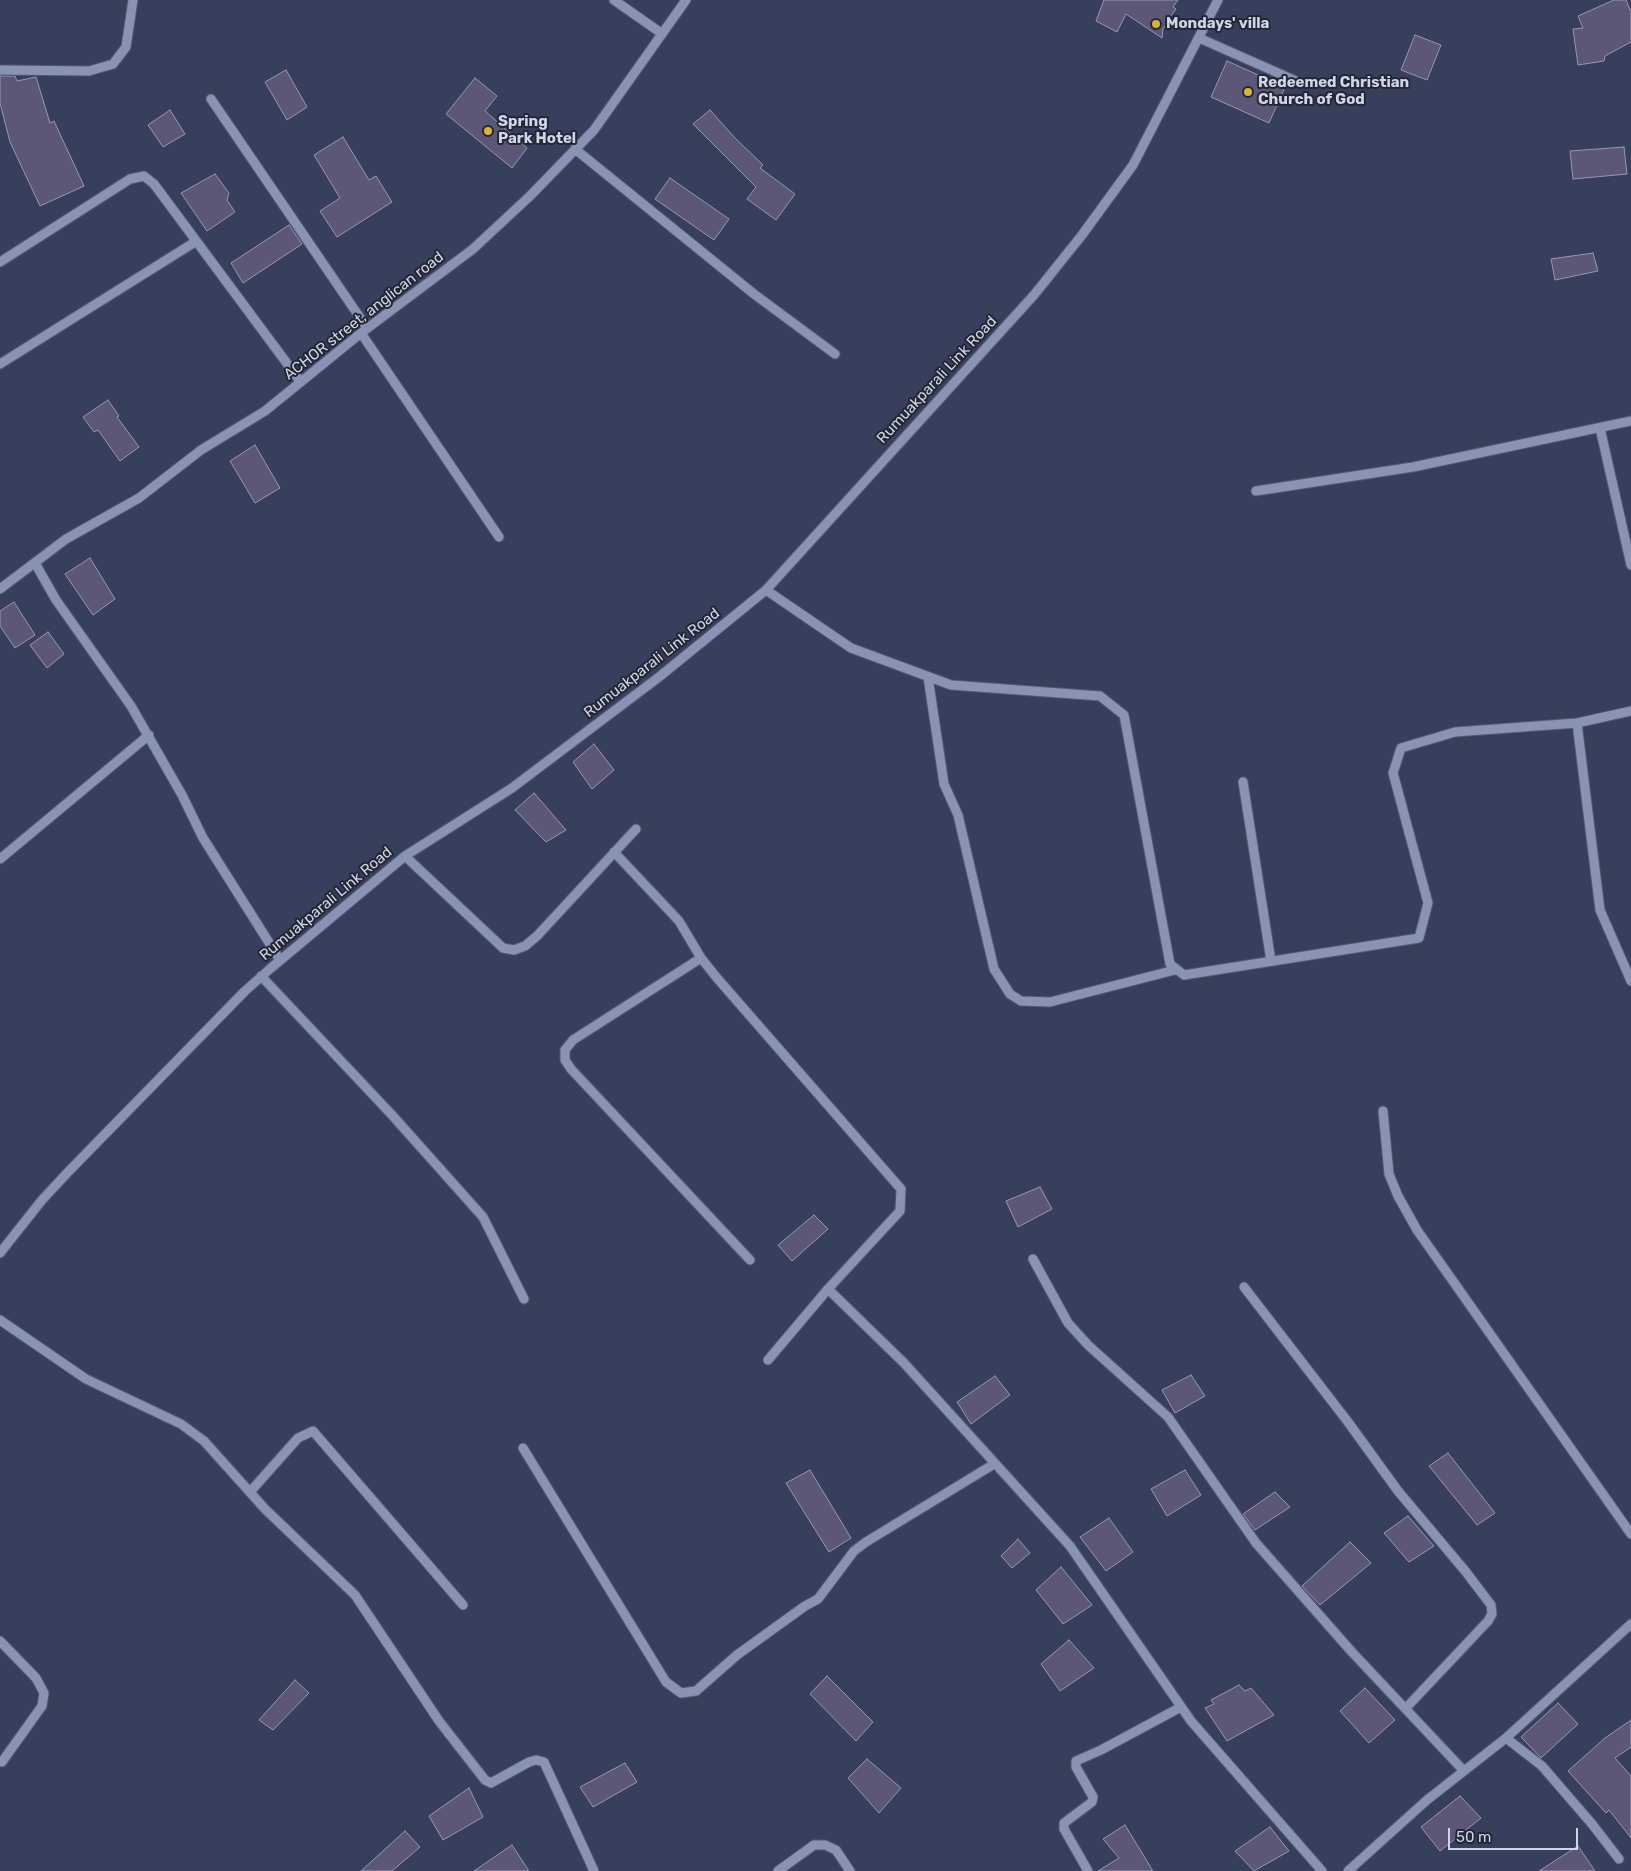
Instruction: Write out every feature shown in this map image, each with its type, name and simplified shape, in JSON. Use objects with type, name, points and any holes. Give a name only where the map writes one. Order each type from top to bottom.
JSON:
[{"type":"street","points":[[0,70],[88,72],[113,64],[126,47],[131,25],[133,0]]},
{"type":"street","points":[[614,0],[662,33]]},
{"type":"street","name":"ACHOR street, anglican road","points":[[0,589],[66,539],[139,498],[201,450],[265,411],[364,331],[473,249],[531,195],[594,130],[686,0]]},
{"type":"street","name":"Rumuakparali Link Road","points":[[0,1253],[42,1200],[69,1171],[261,976],[405,856],[512,788],[659,677],[766,590],[1040,288],[1133,166],[1218,0]]},
{"type":"street","points":[[1200,38],[1294,80]]},
{"type":"street","points":[[211,100],[500,537]]},
{"type":"street","points":[[575,149],[754,294],[835,354]]},
{"type":"street","points":[[0,262],[130,179],[144,176],[154,184],[195,242],[300,381]]},
{"type":"street","points":[[0,364],[195,242]]},
{"type":"street","points":[[1256,491],[1414,468],[1631,421]]},
{"type":"street","points":[[1600,428],[1631,565]]},
{"type":"street","points":[[35,563],[56,600],[131,706],[149,735],[203,838],[280,960]]},
{"type":"street","points":[[766,590],[851,648],[951,686],[1100,696],[1124,715],[1170,964],[1175,970],[1184,975],[1419,938],[1428,903],[1394,773],[1401,748],[1455,732],[1576,723],[1631,711]]},
{"type":"street","points":[[928,677],[944,784],[958,815],[994,969],[1010,994],[1021,1002],[1050,1002],[1175,970]]},
{"type":"street","points":[[1576,723],[1600,910],[1631,981]]},
{"type":"street","points":[[0,859],[149,735]]},
{"type":"street","points":[[1243,782],[1271,961]]},
{"type":"street","points":[[405,856],[503,948],[514,950],[525,946],[537,936],[636,829]]},
{"type":"street","points":[[614,852],[679,921],[701,958],[901,1189],[900,1211],[828,1289],[768,1360]]},
{"type":"street","points":[[701,958],[573,1040],[566,1050],[565,1060],[571,1069],[750,1260]]},
{"type":"street","points":[[261,976],[392,1114],[483,1217],[524,1300]]},
{"type":"street","points":[[1383,1111],[1390,1174],[1398,1196],[1417,1230],[1631,1534]]},
{"type":"street","points":[[1033,1259],[1068,1323],[1088,1345],[1168,1417],[1256,1543],[1351,1651],[1464,1770]]},
{"type":"street","points":[[1244,1287],[1348,1422],[1398,1491],[1466,1572],[1490,1605],[1492,1614],[1488,1621],[1406,1708]]},
{"type":"street","points":[[828,1289],[904,1363],[1070,1546],[1191,1721],[1322,1871]]},
{"type":"street","points":[[0,1320],[86,1379],[181,1424],[204,1441],[250,1492],[355,1595],[439,1721],[485,1780],[491,1783],[529,1762],[544,1762],[594,1871]]},
{"type":"street","points":[[250,1492],[298,1438],[313,1431],[463,1605]]},
{"type":"street","points":[[523,1448],[666,1682],[681,1693],[696,1691],[737,1656],[804,1606],[818,1599],[854,1551],[866,1542],[994,1464]]},
{"type":"street","points":[[1348,1871],[1427,1800],[1506,1738],[1631,1624]]},
{"type":"street","points":[[0,1641],[36,1678],[44,1693],[42,1706],[2,1762]]},
{"type":"street","points":[[1088,1871],[1064,1829],[1064,1823],[1069,1818],[1089,1807],[1093,1797],[1076,1767],[1076,1761],[1101,1750],[1182,1707]]},
{"type":"street","points":[[1506,1738],[1542,1766],[1592,1824],[1619,1859]]},
{"type":"street","points":[[778,1871],[814,1845],[825,1845],[836,1850],[850,1871]]},
{"type":"building","points":[[1104,0],[1178,0],[1173,7],[1176,9],[1167,21],[1171,23],[1163,28],[1162,38],[1126,14],[1117,32],[1096,21]]},
{"type":"building","points":[[1614,0],[1626,0],[1631,12],[1631,42],[1605,56],[1604,61],[1578,65],[1573,29],[1583,28],[1578,16]]},
{"type":"building","points":[[1415,35],[1441,45],[1427,80],[1401,70]]},
{"type":"building","name":"Redeemed Christian Church of God","points":[[1227,61],[1285,87],[1269,123],[1211,97]]},
{"type":"building","points":[[286,70],[307,107],[287,120],[265,82]]},
{"type":"building","points":[[0,76],[15,76],[17,81],[36,77],[50,123],[54,121],[84,186],[40,206],[10,142],[0,103]]},
{"type":"building","name":"Spring Park Hotel","points":[[475,78],[497,96],[485,111],[527,148],[512,168],[446,114]]},
{"type":"building","points":[[170,110],[185,134],[163,147],[148,125]]},
{"type":"building","points":[[710,110],[763,165],[760,168],[795,194],[776,220],[747,199],[756,187],[693,124]]},
{"type":"building","points":[[343,137],[369,180],[376,176],[392,202],[337,237],[320,211],[340,198],[314,155]]},
{"type":"building","points":[[1624,147],[1627,174],[1573,179],[1570,151]]},
{"type":"building","points":[[215,174],[229,193],[227,200],[235,212],[207,231],[181,193]]},
{"type":"building","points":[[670,178],[729,219],[714,240],[655,199]]},
{"type":"building","points":[[289,225],[302,244],[243,283],[231,263]]},
{"type":"building","points":[[1593,253],[1598,271],[1555,280],[1551,259]]},
{"type":"building","points":[[108,400],[119,416],[117,417],[139,447],[120,461],[98,430],[94,432],[83,417]]},
{"type":"building","points":[[255,445],[280,488],[255,503],[230,461]]},
{"type":"building","points":[[90,558],[115,599],[93,615],[65,574]]},
{"type":"building","points":[[14,602],[35,635],[15,648],[0,626],[0,611]]},
{"type":"building","points":[[48,632],[64,654],[47,668],[30,645]]},
{"type":"building","points":[[594,744],[614,770],[592,789],[573,762]]},
{"type":"building","points":[[534,793],[566,830],[546,842],[515,810]]},
{"type":"building","points":[[1040,1187],[1052,1209],[1018,1227],[1006,1201]]},
{"type":"building","points":[[814,1215],[828,1229],[792,1261],[778,1245]]},
{"type":"building","points":[[1191,1375],[1205,1396],[1175,1413],[1162,1390]]},
{"type":"building","points":[[995,1376],[1010,1395],[971,1424],[957,1402]]},
{"type":"building","points":[[1448,1453],[1495,1513],[1477,1525],[1429,1466]]},
{"type":"building","points":[[810,1470],[851,1538],[829,1552],[786,1483]]},
{"type":"building","points":[[1185,1470],[1201,1495],[1167,1516],[1151,1489]]},
{"type":"building","points":[[1275,1492],[1290,1507],[1255,1530],[1243,1514]]},
{"type":"building","points":[[1408,1516],[1434,1546],[1409,1562],[1384,1533]]},
{"type":"building","points":[[1109,1518],[1133,1552],[1106,1571],[1080,1537]]},
{"type":"building","points":[[1018,1539],[1030,1553],[1012,1568],[1001,1556]]},
{"type":"building","points":[[1350,1542],[1371,1563],[1320,1605],[1302,1586]]},
{"type":"building","points":[[1061,1567],[1092,1605],[1063,1624],[1036,1590]]},
{"type":"building","points":[[1069,1640],[1094,1668],[1060,1691],[1041,1664]]},
{"type":"building","points":[[827,1676],[873,1722],[856,1741],[810,1694]]},
{"type":"building","points":[[295,1680],[309,1693],[273,1730],[259,1720]]},
{"type":"building","points":[[1239,1685],[1245,1691],[1251,1688],[1274,1715],[1227,1741],[1205,1708],[1214,1704],[1211,1700]]},
{"type":"building","points":[[1365,1688],[1395,1720],[1369,1743],[1340,1711]]},
{"type":"building","points":[[1558,1703],[1578,1724],[1541,1758],[1521,1737]]},
{"type":"building","points":[[1631,1720],[1631,1747],[1615,1758],[1631,1776],[1631,1838],[1609,1810],[1606,1813],[1568,1771],[1605,1738]]},
{"type":"building","points":[[867,1759],[901,1788],[879,1813],[848,1778]]},
{"type":"building","points":[[625,1763],[637,1782],[593,1807],[580,1787]]},
{"type":"building","points":[[469,1788],[483,1817],[443,1840],[429,1816]]},
{"type":"building","points":[[1460,1796],[1481,1818],[1440,1851],[1421,1827]]},
{"type":"building","points":[[1125,1825],[1153,1871],[1098,1871],[1119,1858],[1103,1839]]},
{"type":"building","points":[[1270,1827],[1289,1851],[1254,1871],[1235,1851]]},
{"type":"building","points":[[405,1831],[420,1847],[392,1871],[361,1871]]},
{"type":"building","points":[[512,1845],[529,1871],[474,1871]]},
{"type":"building","points":[[1578,1846],[1595,1871],[1539,1871]]},
{"type":"place","name":"Mondays' villa","points":[[1156,24]]},
{"type":"place","name":"Redeemed Christian Church of God","points":[[1248,92]]},
{"type":"place","name":"Spring Park Hotel","points":[[488,131]]}]
